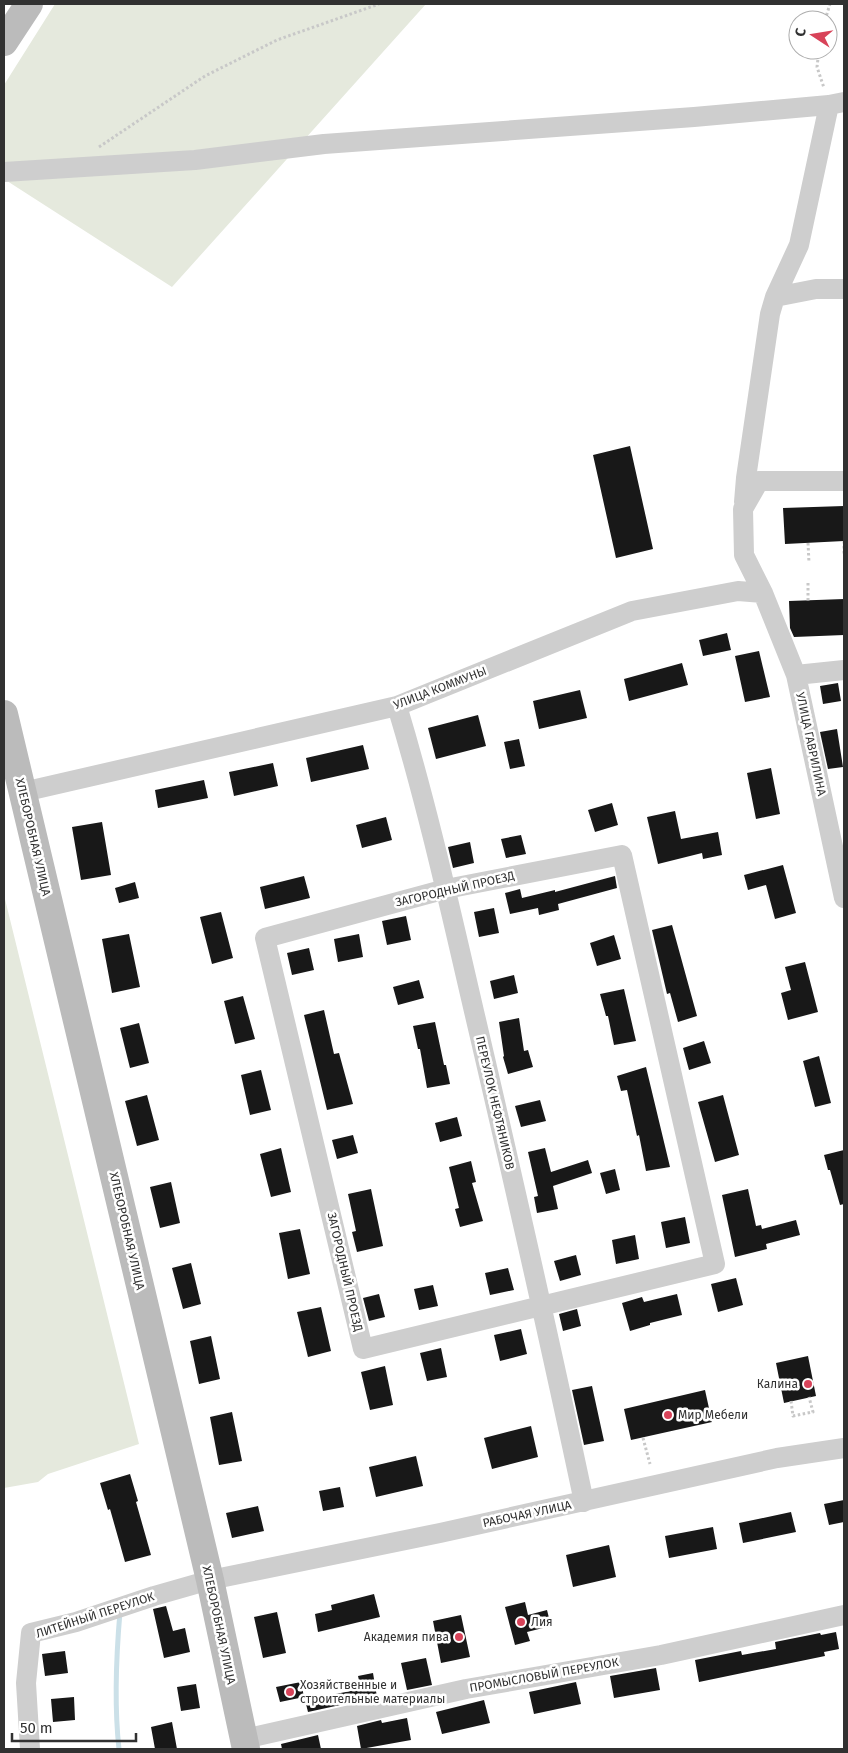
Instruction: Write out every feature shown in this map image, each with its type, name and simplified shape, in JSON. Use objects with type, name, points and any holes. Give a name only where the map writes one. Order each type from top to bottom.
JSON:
[{"type":"main road","points":[[4,42],[28,4]]},
{"type":"main road","name":"ХЛЕБОРОБНАЯ УЛИЦА","points":[[4,714],[210,1580],[245,1744]]},
{"type":"street","points":[[4,172],[195,160],[324,144],[694,118],[838,103]]},
{"type":"street","name":"УЛИЦА ГАВРИЛИНА","points":[[838,103],[799,245],[775,297],[770,314],[743,509],[744,554],[763,593],[796,675],[840,860],[844,898]]},
{"type":"street","points":[[775,297],[816,289],[844,288]]},
{"type":"street","points":[[743,509],[759,481],[844,481]]},
{"type":"street","name":"УЛИЦА КОММУНЫ","points":[[23,792],[397,706],[632,611],[738,591],[763,593]]},
{"type":"street","points":[[796,675],[844,670]]},
{"type":"street","name":"ПЕРЕУЛОК НЕФТЯНИКОВ","points":[[397,706],[446,889],[542,1305],[584,1502]]},
{"type":"street","name":"ЗАГОРОДНЫЙ ПРОЕЗД","points":[[622,855],[715,1264],[363,1349],[265,938],[446,889],[622,855]]},
{"type":"street","name":"РАБОЧАЯ УЛИЦА","points":[[210,1580],[584,1502],[777,1458],[844,1448]]},
{"type":"street","name":"ЛИТЕЙНЫЙ ПЕРЕУЛОК","points":[[30,1749],[26,1683],[31,1634],[76,1622],[210,1580]]},
{"type":"street","name":"ПРОМЫСЛОВЫЙ ПЕРЕУЛОК","points":[[245,1744],[466,1689],[661,1655],[844,1615]]},
{"type":"path","points":[[69,168],[205,76],[277,40],[379,4]]},
{"type":"path","points":[[818,60],[824,91],[838,103]]},
{"type":"path","points":[[844,542],[844,554]]},
{"type":"path","points":[[808,543],[809,564]]},
{"type":"path","points":[[808,584],[808,601]]},
{"type":"path","points":[[791,1401],[793,1416],[813,1412],[809,1397]]},
{"type":"path","points":[[644,1438],[650,1464]]},
{"type":"shaded area","points":[[55,4],[426,4],[172,287],[4,179],[4,85]]},
{"type":"shaded area","points":[[4,895],[139,1444],[48,1474],[38,1482],[4,1488]]},
{"type":"building","points":[[630,446],[653,549],[616,558],[593,455]]},
{"type":"building","points":[[844,506],[844,541],[785,544],[783,508]]},
{"type":"building","points":[[844,599],[844,635],[794,637],[790,628],[789,601]]},
{"type":"building","points":[[727,633],[731,650],[703,656],[699,640]]},
{"type":"building","points":[[759,651],[770,697],[745,702],[735,656]]},
{"type":"building","points":[[682,663],[688,685],[629,701],[624,679]]},
{"type":"building","points":[[838,683],[841,701],[823,704],[820,686]]},
{"type":"building","points":[[580,690],[587,718],[539,729],[533,701]]},
{"type":"building","points":[[478,715],[486,746],[436,759],[428,728]]},
{"type":"building","points":[[837,729],[843,767],[828,769],[820,732]]},
{"type":"building","points":[[519,739],[525,766],[510,769],[504,742]]},
{"type":"building","points":[[363,745],[369,769],[311,782],[306,758]]},
{"type":"building","points":[[273,763],[278,786],[234,796],[229,772]]},
{"type":"building","points":[[771,768],[780,814],[756,819],[747,773]]},
{"type":"building","points":[[204,780],[208,798],[158,808],[155,790]]},
{"type":"building","points":[[612,803],[618,825],[595,832],[588,810]]},
{"type":"building","points":[[675,811],[681,839],[718,832],[722,855],[703,859],[702,853],[658,864],[647,817]]},
{"type":"building","points":[[386,817],[392,840],[362,848],[356,825]]},
{"type":"building","points":[[102,822],[111,875],[81,880],[72,827]]},
{"type":"building","points":[[521,835],[526,854],[506,858],[501,839]]},
{"type":"building","points":[[470,842],[474,863],[453,868],[448,847]]},
{"type":"building","points":[[783,865],[796,913],[775,919],[766,885],[748,890],[744,875]]},
{"type":"building","points":[[304,876],[310,898],[265,909],[260,887]]},
{"type":"building","points":[[615,876],[617,888],[558,904],[559,910],[539,915],[538,908],[510,914],[505,893],[520,889],[522,898],[555,890],[555,892]]},
{"type":"building","points":[[135,882],[139,898],[119,903],[115,888]]},
{"type":"building","points":[[494,908],[499,933],[479,937],[474,912]]},
{"type":"building","points":[[221,912],[233,958],[212,964],[200,917]]},
{"type":"building","points":[[406,916],[411,940],[387,945],[382,921]]},
{"type":"building","points":[[672,925],[697,1016],[678,1022],[670,993],[667,994],[652,930]]},
{"type":"building","points":[[129,934],[140,987],[112,993],[102,939]]},
{"type":"building","points":[[359,934],[363,957],[338,962],[334,939]]},
{"type":"building","points":[[614,935],[621,959],[597,966],[590,943]]},
{"type":"building","points":[[309,948],[314,970],[292,975],[287,953]]},
{"type":"building","points":[[805,962],[818,1012],[788,1020],[781,993],[791,990],[785,967]]},
{"type":"building","points":[[514,975],[518,993],[494,999],[490,981]]},
{"type":"building","points":[[419,980],[424,998],[398,1005],[393,987]]},
{"type":"building","points":[[624,989],[636,1041],[614,1045],[608,1016],[606,1016],[600,994]]},
{"type":"building","points":[[243,996],[255,1039],[235,1044],[224,1001]]},
{"type":"building","points":[[324,1010],[334,1054],[339,1053],[353,1104],[327,1110],[304,1015]]},
{"type":"building","points":[[519,1018],[524,1051],[528,1050],[533,1067],[508,1074],[503,1057],[499,1022]]},
{"type":"building","points":[[435,1022],[450,1084],[427,1088],[420,1049],[418,1049],[413,1026]]},
{"type":"building","points":[[139,1023],[149,1063],[130,1068],[120,1028]]},
{"type":"building","points":[[704,1041],[711,1063],[689,1070],[683,1048]]},
{"type":"building","points":[[819,1056],[831,1103],[815,1107],[803,1061]]},
{"type":"building","points":[[646,1067],[670,1167],[646,1171],[627,1090],[621,1091],[617,1076]]},
{"type":"building","points":[[261,1070],[271,1110],[250,1115],[241,1075]]},
{"type":"building","points":[[147,1095],[159,1140],[137,1146],[125,1101]]},
{"type":"building","points":[[723,1095],[739,1155],[715,1162],[698,1102]]},
{"type":"building","points":[[540,1100],[546,1121],[521,1127],[515,1106]]},
{"type":"building","points":[[457,1117],[462,1136],[440,1142],[435,1123]]},
{"type":"building","points":[[353,1135],[358,1153],[337,1159],[332,1140]]},
{"type":"building","points":[[281,1148],[291,1192],[271,1197],[260,1154]]},
{"type":"building","points":[[545,1148],[551,1172],[588,1160],[592,1173],[553,1186],[558,1209],[537,1213],[534,1197],[538,1196],[528,1152]]},
{"type":"building","points":[[844,1150],[844,1204],[840,1205],[824,1155]]},
{"type":"building","points":[[471,1161],[476,1182],[472,1183],[483,1221],[460,1227],[455,1209],[459,1208],[449,1167]]},
{"type":"building","points":[[615,1169],[620,1190],[606,1194],[600,1173]]},
{"type":"building","points":[[171,1182],[180,1223],[160,1228],[150,1187]]},
{"type":"building","points":[[371,1189],[383,1246],[357,1252],[352,1232],[356,1231],[348,1194]]},
{"type":"building","points":[[748,1189],[756,1226],[761,1225],[762,1229],[796,1220],[800,1235],[766,1244],[767,1249],[735,1257],[722,1195]]},
{"type":"building","points":[[685,1217],[690,1243],[666,1248],[661,1222]]},
{"type":"building","points":[[300,1229],[310,1274],[288,1279],[279,1233]]},
{"type":"building","points":[[635,1235],[639,1259],[616,1264],[612,1240]]},
{"type":"building","points":[[576,1255],[581,1275],[560,1281],[554,1261]]},
{"type":"building","points":[[191,1263],[201,1304],[183,1309],[172,1268]]},
{"type":"building","points":[[508,1268],[514,1290],[490,1295],[485,1273]]},
{"type":"building","points":[[736,1278],[743,1305],[718,1312],[711,1284]]},
{"type":"building","points":[[433,1285],[438,1306],[419,1310],[414,1289]]},
{"type":"building","points":[[379,1294],[385,1317],[369,1321],[363,1298]]},
{"type":"building","points":[[677,1294],[682,1315],[650,1323],[650,1325],[630,1331],[622,1303],[642,1297],[644,1302]]},
{"type":"building","points":[[321,1307],[331,1351],[308,1357],[297,1312]]},
{"type":"building","points":[[577,1309],[581,1326],[563,1331],[559,1314]]},
{"type":"building","points":[[521,1329],[527,1354],[500,1361],[494,1335]]},
{"type":"building","points":[[211,1336],[220,1379],[199,1384],[190,1341]]},
{"type":"building","points":[[441,1348],[447,1377],[427,1381],[420,1353]]},
{"type":"building","points":[[808,1356],[816,1396],[784,1403],[776,1363]]},
{"type":"building","points":[[385,1366],[393,1405],[370,1410],[361,1372]]},
{"type":"building","points":[[592,1386],[604,1441],[584,1445],[572,1390]]},
{"type":"building","name":"Мир Мебели","points":[[705,1390],[712,1422],[631,1440],[624,1409]]},
{"type":"building","points":[[232,1412],[242,1461],[219,1465],[210,1417]]},
{"type":"building","points":[[531,1426],[538,1457],[492,1469],[484,1438]]},
{"type":"building","points":[[416,1456],[423,1486],[376,1497],[369,1467]]},
{"type":"building","points":[[130,1474],[151,1555],[125,1562],[110,1509],[108,1510],[100,1483]]},
{"type":"building","points":[[340,1487],[344,1507],[323,1511],[319,1491]]},
{"type":"building","points":[[844,1500],[844,1522],[829,1525],[824,1504]]},
{"type":"building","points":[[258,1506],[264,1531],[232,1538],[226,1513]]},
{"type":"building","points":[[791,1512],[796,1532],[743,1543],[739,1523]]},
{"type":"building","points":[[713,1527],[717,1549],[669,1558],[665,1536]]},
{"type":"building","points":[[609,1545],[616,1577],[573,1587],[566,1555]]},
{"type":"building","points":[[374,1594],[380,1617],[318,1632],[315,1614],[332,1610],[331,1605]]},
{"type":"building","points":[[525,1602],[528,1615],[547,1610],[551,1626],[527,1632],[530,1641],[515,1645],[505,1607]]},
{"type":"building","points":[[166,1606],[173,1631],[185,1628],[190,1652],[164,1658],[153,1609]]},
{"type":"building","points":[[277,1612],[286,1653],[263,1658],[254,1617]]},
{"type":"building","points":[[461,1615],[470,1657],[441,1663],[433,1621]]},
{"type":"building","points":[[836,1632],[839,1649],[824,1652],[825,1656],[699,1682],[695,1660],[741,1651],[742,1655],[776,1649],[775,1642],[820,1633],[821,1635]]},
{"type":"building","points":[[65,1651],[68,1673],[45,1676],[42,1654]]},
{"type":"building","points":[[426,1658],[432,1685],[407,1690],[401,1663]]},
{"type":"building","points":[[656,1668],[660,1690],[614,1698],[610,1676]]},
{"type":"building","points":[[373,1673],[377,1697],[308,1712],[305,1700],[361,1689],[358,1676]]},
{"type":"building","points":[[301,1682],[304,1697],[280,1702],[276,1687]]},
{"type":"building","points":[[576,1682],[581,1704],[534,1714],[529,1692]]},
{"type":"building","points":[[196,1684],[200,1708],[181,1711],[177,1687]]},
{"type":"building","points":[[74,1697],[75,1720],[53,1722],[51,1699]]},
{"type":"building","points":[[484,1700],[490,1723],[442,1734],[436,1712]]},
{"type":"building","points":[[407,1718],[411,1740],[361,1749],[357,1726],[381,1720],[382,1723]]},
{"type":"building","points":[[172,1722],[177,1749],[155,1749],[151,1727]]},
{"type":"building","points":[[318,1735],[321,1749],[282,1749],[281,1744]]},
{"type":"waterway","points":[[119,1749],[116,1681],[120,1612]]},
{"type":"place","name":"Калина","points":[[808,1384]]},
{"type":"place","name":"Мир Мебели","points":[[668,1415]]},
{"type":"place","name":"Лия","points":[[521,1622]]},
{"type":"place","name":"Академия пива","points":[[459,1637]]},
{"type":"place","name":"Хозяйственные и строительные материалы","points":[[290,1692]]}]
